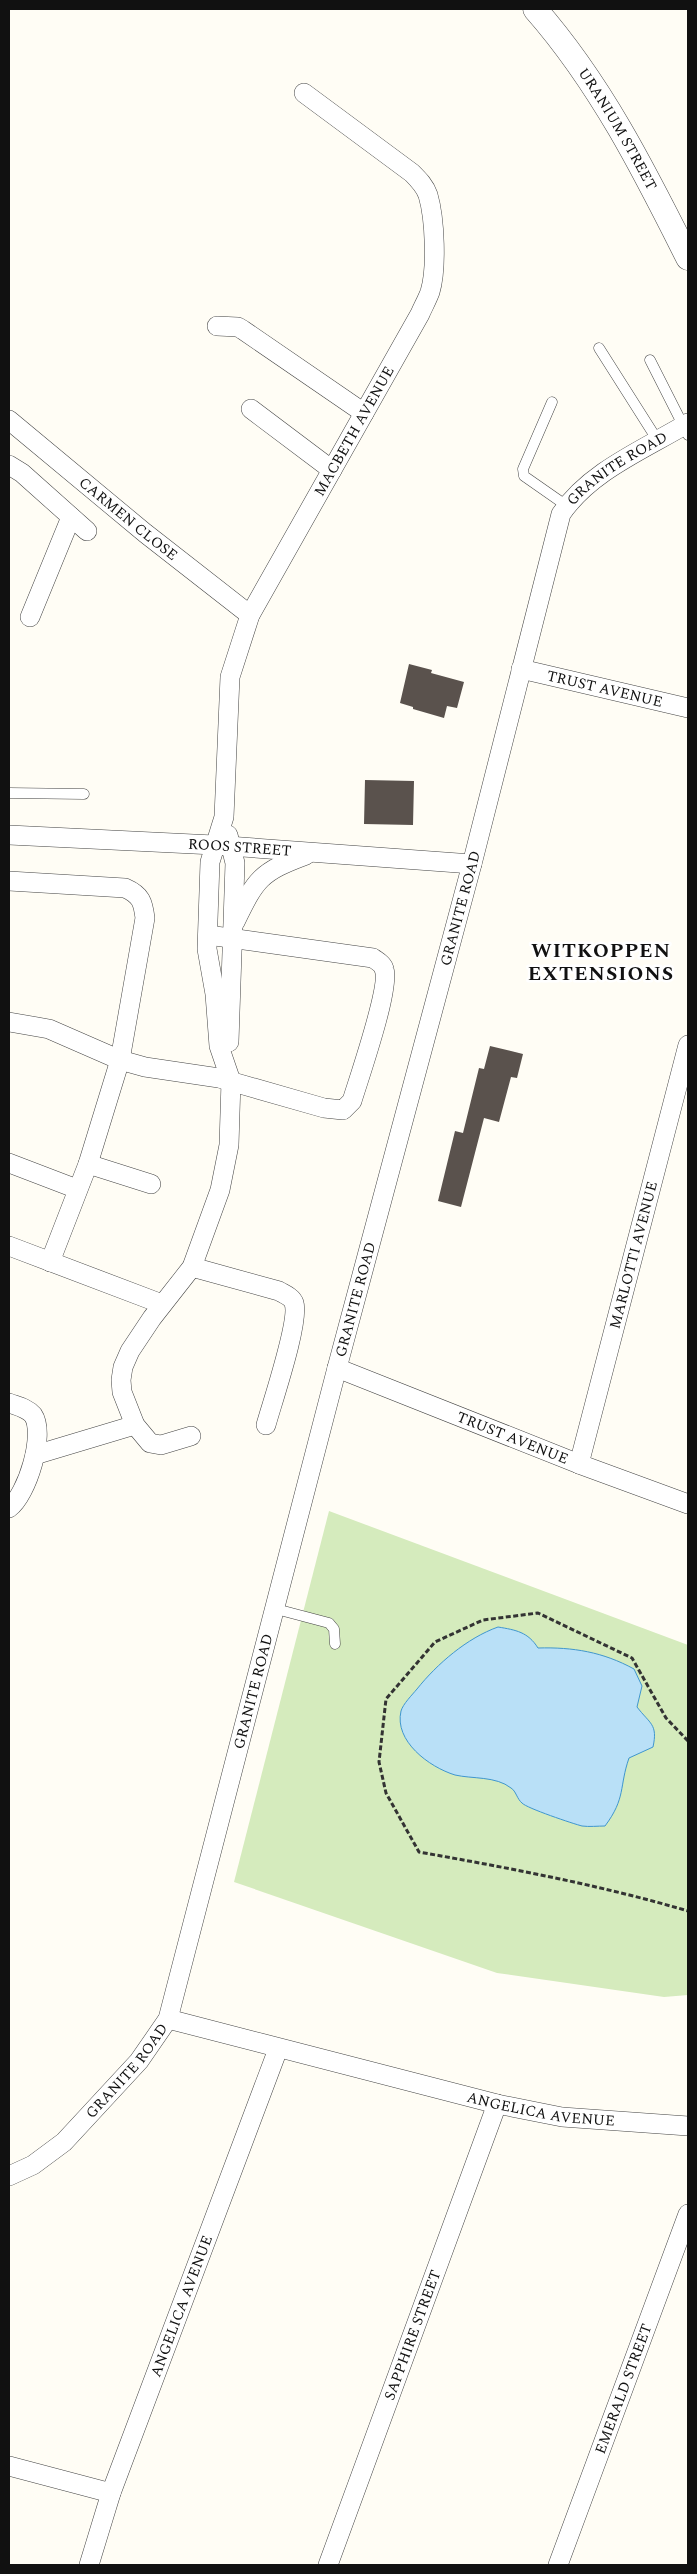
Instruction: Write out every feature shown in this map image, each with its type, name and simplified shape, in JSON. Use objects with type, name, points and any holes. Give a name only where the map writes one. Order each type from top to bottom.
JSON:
[{"type":"street","name":"URANIUM STREET","points":[[535,9],[569,49],[610,112],[632,148],[688,258]]},
{"type":"street","name":"MACBETH AVENUE","points":[[135,1425],[122,1392],[123,1367],[130,1351],[162,1304],[192,1267],[220,1190],[229,1145],[231,1081],[225,1060],[221,1054],[218,1039],[207,949],[210,862],[222,846],[230,677],[250,615],[430,292],[433,264],[433,226],[428,195],[422,183],[412,173],[304,93]]},
{"type":"street","points":[[217,326],[238,327],[244,330],[364,413]]},
{"type":"street","points":[[251,409],[332,470]]},
{"type":"street","name":"CARMEN CLOSE","points":[[9,420],[145,533],[250,615]]},
{"type":"street","name":"GRANITE ROAD","points":[[9,2176],[33,2165],[64,2142],[139,2061],[168,2019],[276,1609],[337,1368],[472,864],[561,514],[572,498],[597,477],[658,441],[687,428]]},
{"type":"street","points":[[10,470],[87,531]]},
{"type":"street","points":[[30,617],[71,517]]},
{"type":"street","name":"TRUST AVENUE","points":[[521,669],[688,708]]},
{"type":"street","name":"ROOS STREET","points":[[9,835],[222,846],[472,864]]},
{"type":"street","points":[[222,846],[235,863],[229,1040],[225,1060]]},
{"type":"street","points":[[234,932],[251,890],[259,879],[284,863],[311,853]]},
{"type":"street","points":[[9,881],[125,888],[137,894],[143,902],[145,918],[120,1060],[88,1164],[50,1262]]},
{"type":"street","points":[[9,1022],[49,1029],[120,1060],[145,1067],[231,1081],[324,1108],[343,1110],[349,1107],[355,1092],[385,982],[384,969],[373,958],[234,932],[208,935]]},
{"type":"street","name":"MARLOTTI AVENUE","points":[[579,1464],[688,1045]]},
{"type":"street","points":[[9,1163],[77,1189]]},
{"type":"street","points":[[88,1164],[151,1184]]},
{"type":"street","points":[[9,1246],[162,1304]]},
{"type":"street","points":[[192,1267],[279,1291],[290,1297],[294,1303],[292,1329],[266,1425]]},
{"type":"street","name":"TRUST AVENUE","points":[[337,1368],[579,1464],[688,1504]]},
{"type":"street","points":[[9,1403],[20,1407],[33,1416],[36,1425],[35,1455],[25,1490],[16,1503],[9,1508]]},
{"type":"street","points":[[35,1455],[135,1425],[150,1443],[155,1445],[170,1443],[191,1436]]},
{"type":"street","name":"ANGELICA AVENUE","points":[[168,2019],[278,2049],[498,2104],[562,2117],[688,2126]]},
{"type":"street","name":"ANGELICA AVENUE","points":[[89,2565],[111,2493],[278,2049]]},
{"type":"street","name":"SAPPHIRE STREET","points":[[328,2565],[498,2104]]},
{"type":"street","name":"EMERALD STREET","points":[[558,2565],[688,2214]]},
{"type":"street","points":[[9,2466],[111,2493]]},
{"type":"lane","points":[[599,348],[658,441]]},
{"type":"lane","points":[[650,360],[687,428]]},
{"type":"lane","points":[[552,402],[523,469],[524,476],[567,506]]},
{"type":"lane","points":[[9,793],[84,794]]},
{"type":"lane","points":[[276,1609],[329,1623],[334,1628],[335,1644]]},
{"type":"path","points":[[688,1742],[666,1718],[632,1658],[538,1613],[483,1620],[435,1642],[386,1699],[379,1762],[386,1793],[419,1852],[531,1872],[640,1897],[688,1911]]},
{"type":"green space","points":[[329,1511],[688,1645],[688,1995],[664,1997],[497,1973],[234,1882]]},
{"type":"water","points":[[498,1627],[526,1635],[538,1648],[563,1648],[587,1652],[611,1658],[634,1669],[642,1686],[637,1707],[654,1729],[653,1747],[629,1758],[619,1800],[605,1826],[582,1826],[541,1812],[525,1805],[520,1801],[513,1789],[498,1781],[455,1775],[445,1771],[435,1766],[416,1751],[403,1733],[400,1722],[402,1708],[425,1680],[443,1661],[464,1645]]},
{"type":"building","points":[[409,664],[432,670],[431,673],[464,682],[457,708],[447,706],[444,718],[400,703]]},
{"type":"building","points":[[365,780],[414,781],[413,825],[364,824]]},
{"type":"building","points":[[490,1046],[523,1054],[517,1078],[511,1077],[499,1122],[484,1118],[461,1207],[438,1201],[455,1131],[463,1133],[479,1068],[484,1069]]},
{"type":"district","name":"WITKOPPEN EXTENSIONS","points":[[601,962]]}]
